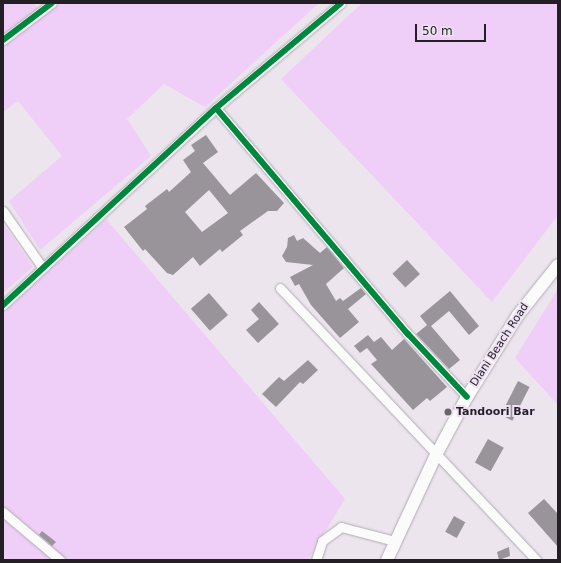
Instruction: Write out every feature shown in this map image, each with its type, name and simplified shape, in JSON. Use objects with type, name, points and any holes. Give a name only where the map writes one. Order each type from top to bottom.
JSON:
[{"type":"main road","name":"Diani Beach Road","points":[[387,560],[436,456],[467,397],[518,316],[558,265]]},
{"type":"street","points":[[3,40],[52,3]]},
{"type":"street","points":[[3,305],[42,267],[216,108],[341,3]]},
{"type":"street","points":[[216,108],[408,334],[467,397]]},
{"type":"street","points":[[3,211],[42,267]]},
{"type":"street","points":[[280,288],[423,439],[436,456],[536,560]]},
{"type":"street","points":[[3,512],[60,560]]},
{"type":"street","points":[[316,560],[322,541],[341,527],[395,541]]},
{"type":"shaded area","points":[[3,3],[34,3],[39,10],[50,3],[319,3],[205,107],[164,84],[127,119],[151,156],[40,250],[9,201],[62,156],[18,101],[3,112]]},
{"type":"shaded area","points":[[362,3],[558,3],[558,215],[492,302],[281,79]]},
{"type":"shaded area","points":[[106,219],[345,499],[308,560],[3,560],[3,313]]},
{"type":"shaded area","points":[[3,223],[33,267],[3,293]]},
{"type":"shaded area","points":[[558,289],[558,405],[515,358]]},
{"type":"building","points":[[206,135],[218,152],[203,163],[230,195],[256,173],[284,203],[277,211],[268,211],[240,231],[243,235],[222,252],[220,249],[200,266],[193,257],[173,275],[167,273],[145,249],[143,251],[124,227],[147,209],[145,206],[167,189],[169,192],[191,172],[183,160],[195,151],[191,145]],"holes":[[[209,190],[228,213],[202,232],[185,212]]]},
{"type":"building","points":[[294,235],[297,241],[303,238],[320,253],[327,247],[344,268],[326,284],[336,301],[340,298],[343,301],[361,288],[366,294],[348,309],[359,322],[340,338],[311,305],[299,284],[295,286],[290,277],[313,265],[286,262],[282,256],[287,247],[288,238]]},
{"type":"building","points":[[407,260],[420,274],[405,288],[392,274]]},
{"type":"building","points":[[450,291],[479,326],[469,335],[449,311],[431,326],[460,360],[449,369],[416,334],[427,325],[420,316]]},
{"type":"building","points":[[209,293],[228,315],[210,331],[191,309]]},
{"type":"building","points":[[259,302],[279,324],[258,343],[246,330],[259,319],[251,310]]},
{"type":"building","points":[[368,335],[374,342],[381,337],[392,350],[404,339],[447,387],[430,401],[427,398],[413,410],[371,364],[377,360],[367,348],[360,353],[354,346]]},
{"type":"building","points":[[308,360],[318,370],[303,384],[300,382],[276,407],[262,394],[279,377],[284,381]]},
{"type":"building","points":[[518,381],[530,387],[512,421],[501,415]]},
{"type":"building","points":[[488,439],[504,448],[491,471],[475,463]]},
{"type":"building","points":[[544,499],[558,514],[558,547],[528,513]]},
{"type":"building","points":[[454,516],[465,522],[457,538],[445,532]]},
{"type":"building","points":[[42,531],[56,542],[52,546],[39,535]]},
{"type":"building","points":[[509,547],[510,556],[499,560],[497,552]]},
{"type":"cycle path","points":[[3,40],[52,3]]},
{"type":"cycle path","points":[[3,305],[216,108],[341,3]]},
{"type":"cycle path","points":[[216,108],[408,334],[467,397]]},
{"type":"place","name":"Tandoori Bar","points":[[448,412]]}]
